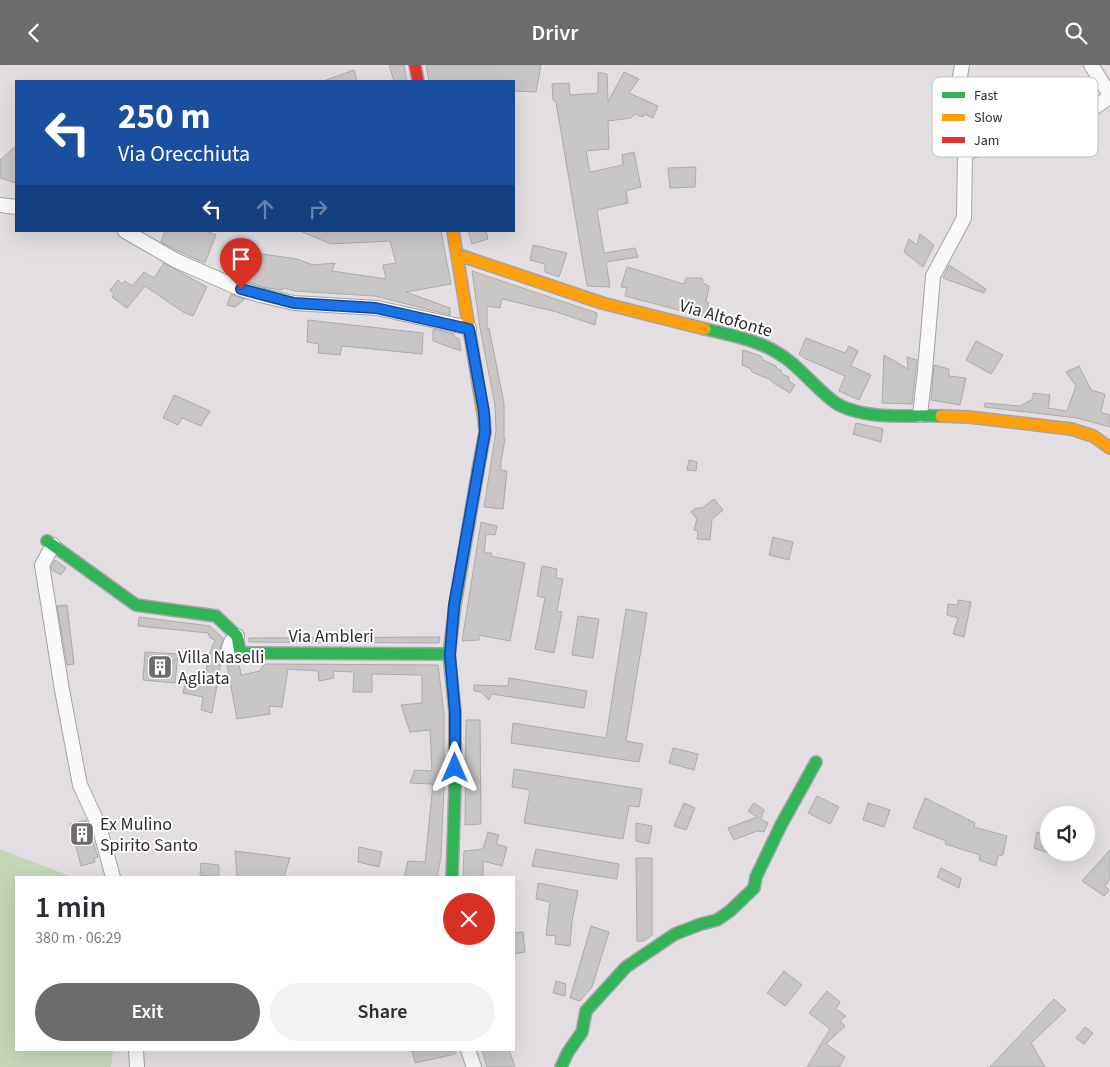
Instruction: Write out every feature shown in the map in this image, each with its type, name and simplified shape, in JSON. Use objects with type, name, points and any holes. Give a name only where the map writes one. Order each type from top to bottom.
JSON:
[{"type":"street","points":[[415,65],[418,80]]},
{"type":"street","points":[[1091,65],[1110,96],[1098,104]]},
{"type":"street","points":[[920,415],[932,275],[964,218],[965,157]]},
{"type":"street","points":[[0,205],[15,207]]},
{"type":"street","points":[[127,232],[175,260],[241,289],[260,295],[294,303],[376,308],[469,329]]},
{"type":"street","points":[[452,876],[455,731],[450,655],[454,605],[485,432],[484,412],[469,329],[459,255],[453,232]]},
{"type":"street","name":"Via Altofonte","points":[[459,255],[602,303],[758,342],[776,350],[837,404],[864,414],[1000,419],[1071,429],[1093,436],[1110,448]]},
{"type":"street","points":[[50,543],[42,565],[62,690],[80,785],[99,826],[113,876]]},
{"type":"street","name":"Via Ambleri","points":[[50,543],[136,605],[216,616],[238,636],[240,653],[450,655]]},
{"type":"street","points":[[227,656],[231,642],[238,636]]},
{"type":"street","points":[[561,1067],[568,1052],[582,1032],[586,1011],[626,967],[675,934],[717,920],[730,911],[754,888],[756,877],[777,834],[816,762]]},
{"type":"street","points":[[136,1051],[137,1067]]},
{"type":"street","points":[[468,1051],[474,1067]]},
{"type":"green space","points":[[0,849],[69,876],[15,876],[15,1051],[113,1051],[111,1067],[0,1067]]},
{"type":"building","points":[[389,65],[404,65],[407,80],[394,80]]},
{"type":"building","points":[[426,65],[541,65],[536,92],[515,91],[515,80],[429,80]]},
{"type":"building","points":[[354,70],[357,80],[326,80]]},
{"type":"building","points":[[598,72],[607,74],[608,102],[624,72],[639,79],[629,93],[658,106],[653,118],[644,114],[643,117],[635,114],[631,118],[608,121],[609,149],[586,151],[590,172],[623,165],[622,155],[634,152],[641,187],[626,191],[628,203],[597,210],[604,253],[635,248],[638,257],[606,262],[610,287],[587,286],[556,102],[553,100],[552,84],[569,83],[570,95],[598,93]]},
{"type":"building","points":[[15,147],[15,183],[0,178],[0,160]]},
{"type":"building","points":[[696,167],[695,187],[670,188],[668,168]]},
{"type":"building","points":[[165,232],[209,232],[216,235],[205,263],[161,242]]},
{"type":"building","points":[[302,232],[441,232],[451,284],[406,292],[450,308],[450,315],[375,296],[263,287],[238,278],[225,270],[234,243],[256,253],[297,259],[313,265],[335,263],[332,271],[386,279],[383,265],[396,263],[390,241],[331,244]]},
{"type":"building","points":[[468,232],[486,232],[488,239],[472,244]]},
{"type":"building","points":[[920,234],[934,245],[923,267],[904,252],[909,239],[917,245]]},
{"type":"building","points":[[533,245],[567,253],[559,277],[545,272],[545,264],[530,260]]},
{"type":"building","points":[[164,263],[207,287],[193,316],[183,312],[145,286],[127,308],[112,297],[114,295],[110,290],[118,280],[122,284],[125,281],[132,286],[144,272],[154,278]]},
{"type":"building","points":[[949,265],[986,289],[984,293],[943,278]]},
{"type":"building","points":[[627,267],[684,284],[686,278],[702,278],[703,283],[709,286],[706,302],[709,303],[705,317],[625,296],[627,288],[621,287]]},
{"type":"building","points":[[472,271],[597,313],[595,325],[557,312],[502,299],[500,308],[487,306],[487,329],[489,328],[504,403],[505,439],[501,470],[507,471],[503,509],[484,507],[496,431],[495,405],[480,328]]},
{"type":"building","points":[[231,294],[245,299],[235,307],[227,305]]},
{"type":"building","points":[[308,320],[423,333],[422,354],[342,346],[340,355],[318,353],[319,344],[307,342]]},
{"type":"building","points":[[433,329],[454,334],[459,339],[461,351],[433,341]]},
{"type":"building","points":[[806,338],[845,353],[849,346],[858,351],[851,366],[871,375],[859,400],[839,391],[845,376],[799,354]]},
{"type":"building","points":[[976,341],[1003,355],[991,374],[966,360]]},
{"type":"building","points":[[743,350],[761,356],[763,360],[776,366],[777,369],[781,370],[782,374],[789,377],[789,381],[795,385],[790,393],[771,380],[752,372],[751,369],[742,365]]},
{"type":"building","points":[[884,355],[908,369],[907,357],[917,360],[912,404],[882,403]]},
{"type":"building","points":[[934,365],[949,369],[949,376],[966,378],[960,405],[931,400]]},
{"type":"building","points":[[1079,366],[1091,390],[1105,394],[1101,412],[1110,415],[1110,427],[1077,418],[984,407],[985,403],[1020,406],[1033,399],[1033,393],[1050,395],[1048,408],[1067,411],[1076,386],[1066,372]]},
{"type":"building","points":[[174,395],[210,411],[201,426],[182,418],[178,425],[163,418]]},
{"type":"building","points":[[856,423],[883,429],[881,442],[853,434]]},
{"type":"building","points":[[689,460],[697,462],[696,471],[687,470]]},
{"type":"building","points":[[714,499],[723,510],[712,519],[710,540],[697,539],[698,531],[694,530],[697,519],[691,512],[696,508],[702,508]]},
{"type":"building","points":[[481,522],[497,526],[495,535],[486,534],[484,553],[492,553],[491,556],[525,563],[510,641],[479,635],[479,640],[462,641]]},
{"type":"building","points":[[773,537],[793,542],[789,560],[769,555]]},
{"type":"building","points":[[55,560],[66,568],[61,575],[52,570],[51,567]]},
{"type":"building","points":[[542,566],[557,569],[556,578],[563,579],[557,611],[562,612],[554,653],[535,649],[545,598],[537,596]]},
{"type":"building","points":[[958,600],[971,602],[964,637],[953,634],[958,618],[947,615],[948,604],[958,605]]},
{"type":"building","points":[[67,605],[74,664],[67,665],[57,606]]},
{"type":"building","points":[[626,609],[647,613],[626,741],[643,744],[639,762],[511,743],[513,723],[606,738]]},
{"type":"building","points":[[578,616],[599,619],[593,658],[572,655]]},
{"type":"building","points":[[139,617],[210,626],[223,638],[219,654],[221,662],[212,713],[201,710],[203,697],[183,693],[185,684],[204,683],[209,655],[215,640],[210,638],[208,633],[138,626]]},
{"type":"building","points":[[440,637],[439,643],[249,642],[249,638]]},
{"type":"building","name":"Villa Naselli Agliata","points":[[145,652],[178,654],[175,683],[143,680]]},
{"type":"building","points":[[233,662],[239,664],[241,675],[260,671],[264,664],[438,665],[444,713],[444,787],[441,858],[437,876],[404,876],[408,861],[425,862],[433,784],[410,783],[415,770],[432,771],[430,730],[410,732],[401,705],[422,703],[422,675],[372,674],[372,692],[353,692],[354,672],[333,671],[334,678],[319,681],[318,671],[288,669],[282,707],[269,706],[270,714],[237,719],[227,665]]},
{"type":"building","points":[[509,678],[587,691],[584,708],[491,694],[489,700],[481,692],[474,691],[474,685],[508,686]]},
{"type":"building","points":[[466,720],[480,720],[481,824],[465,825]]},
{"type":"building","points":[[673,748],[698,754],[694,770],[669,763]]},
{"type":"building","points":[[514,769],[642,789],[639,807],[629,806],[623,839],[524,823],[530,790],[512,787]]},
{"type":"building","points":[[817,796],[839,807],[830,824],[808,813]]},
{"type":"building","points":[[925,798],[975,823],[974,827],[1007,836],[1003,855],[998,856],[996,866],[979,860],[980,855],[945,844],[946,841],[913,828]]},
{"type":"building","points":[[684,803],[695,808],[686,830],[674,826]]},
{"type":"building","points":[[754,803],[764,810],[761,819],[768,823],[764,832],[757,831],[734,840],[728,828],[757,817],[748,811]]},
{"type":"building","points":[[868,803],[890,810],[884,827],[863,820]]},
{"type":"building","name":"Ex Mulino Spirito Santo","points":[[86,820],[98,857],[94,858],[95,862],[81,866],[70,824]]},
{"type":"building","points":[[636,823],[652,826],[649,844],[636,841]]},
{"type":"building","points":[[488,832],[499,835],[496,844],[507,847],[502,866],[483,861],[483,876],[463,876],[464,851],[483,849]]},
{"type":"building","points":[[1037,832],[1040,833],[1040,850],[1034,848]]},
{"type":"building","points":[[359,847],[382,852],[379,867],[358,862]]},
{"type":"building","points":[[536,849],[619,864],[617,879],[532,866]]},
{"type":"building","points":[[1110,850],[1110,879],[1105,886],[1109,890],[1104,896],[1082,881]]},
{"type":"building","points":[[235,851],[290,858],[284,876],[237,876]]},
{"type":"building","points":[[636,858],[652,858],[652,935],[644,941],[637,941]]},
{"type":"building","points":[[201,863],[219,865],[219,876],[200,875]]},
{"type":"building","points":[[941,868],[961,878],[959,888],[937,877]]},
{"type":"building","points":[[538,883],[578,891],[572,921],[570,946],[555,944],[556,936],[546,935],[550,902],[536,899]]},
{"type":"building","points":[[591,926],[609,932],[592,987],[580,1001],[570,998]]},
{"type":"building","points":[[523,932],[525,952],[515,954],[515,933]]},
{"type":"building","points":[[784,971],[802,985],[785,1006],[767,993]]},
{"type":"building","points":[[556,981],[566,984],[565,996],[553,993]]},
{"type":"building","points":[[827,991],[840,1002],[836,1009],[846,1016],[840,1021],[845,1026],[826,1044],[845,1057],[839,1067],[807,1067],[830,1029],[809,1013]]},
{"type":"building","points":[[1054,999],[1066,1010],[1031,1043],[1045,1067],[990,1067]]},
{"type":"building","points":[[1085,1027],[1093,1033],[1084,1044],[1076,1038]]},
{"type":"building","points":[[412,1051],[455,1051],[455,1054],[415,1063]]},
{"type":"building","points":[[482,1051],[509,1051],[515,1067],[487,1067]]},
{"type":"traffic: fast","points":[[705,329],[751,341],[783,356],[834,402],[851,410],[889,416],[941,416]]},
{"type":"traffic: fast","points":[[452,876],[455,712],[449,654],[455,605],[478,470]]},
{"type":"traffic: fast","points":[[47,541],[136,605],[216,616],[237,636],[240,653],[449,654]]},
{"type":"traffic: fast","points":[[561,1067],[568,1052],[582,1032],[586,1011],[626,967],[675,934],[717,920],[730,911],[754,888],[756,877],[781,825],[816,762]]},
{"type":"traffic: slow","points":[[453,232],[484,419],[485,432],[478,470]]},
{"type":"traffic: slow","points":[[459,255],[602,303],[705,329]]},
{"type":"traffic: slow","points":[[941,416],[969,417],[1071,429],[1093,436],[1110,448]]},
{"type":"traffic: jam","points":[[415,65],[418,80]]},
{"type":"place","name":"Villa Naselli Agliata","points":[[160,667]]},
{"type":"place","name":"Ex Mulino Spirito Santo","points":[[82,834]]},
{"type":"route","points":[[241,289],[294,303],[376,308],[469,329],[484,412],[485,432],[454,605],[450,655],[455,712],[455,768]]}]
